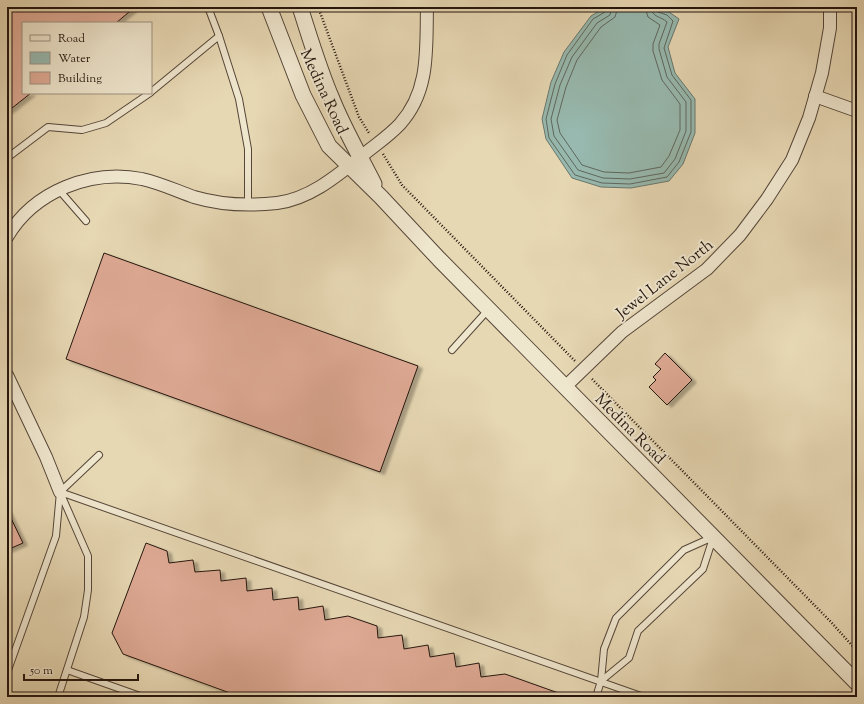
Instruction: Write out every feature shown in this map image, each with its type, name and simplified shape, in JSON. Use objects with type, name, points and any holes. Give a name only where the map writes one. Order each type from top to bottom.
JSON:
[{"type":"street","name":"Medina Road","points":[[269,7],[306,101],[329,146],[355,161]]},
{"type":"street","name":"Medina Road","points":[[300,7],[320,68],[355,161],[381,197],[439,260],[857,683]]},
{"type":"street","points":[[7,237],[14,225],[35,204],[59,190],[86,180],[115,176],[143,179],[195,197],[222,203],[248,205],[278,203],[299,198],[322,185],[376,144],[400,124],[414,104],[424,80],[427,7]]},
{"type":"street","name":"Jewel Lane North","points":[[565,387],[622,332],[707,269],[740,235],[767,199],[792,160],[809,118],[822,73],[830,28],[830,7]]},
{"type":"street","points":[[815,96],[857,111]]},
{"type":"street","points":[[7,375],[46,457],[60,492]]},
{"type":"lane","points":[[208,7],[239,99],[248,149],[248,205]]},
{"type":"lane","points":[[152,90],[219,36]]},
{"type":"lane","points":[[7,158],[48,127],[82,130],[106,124],[147,94]]},
{"type":"lane","points":[[59,190],[86,221]]},
{"type":"lane","points":[[452,350],[488,310]]},
{"type":"lane","points":[[7,673],[56,536],[60,492],[98,455]]},
{"type":"lane","points":[[58,697],[84,617],[88,590],[88,556],[60,492]]},
{"type":"lane","points":[[60,492],[644,697]]},
{"type":"lane","points":[[601,681],[629,658],[638,631],[703,569],[714,537]]},
{"type":"lane","points":[[596,697],[601,681],[604,648],[616,618],[684,550],[714,537]]},
{"type":"lane","points":[[67,670],[143,697]]},
{"type":"path","points":[[318,7],[359,117],[402,185],[831,622],[857,651]]},
{"type":"water","points":[[606,7],[654,7],[669,12],[679,19],[668,47],[675,73],[695,99],[695,133],[683,164],[669,181],[631,188],[601,187],[572,178],[546,139],[542,119],[551,82],[564,52],[591,16]]},
{"type":"building","points":[[7,7],[135,7],[117,22],[22,22],[22,94],[30,94],[7,112]]},
{"type":"building","points":[[104,253],[418,366],[380,472],[66,359]]},
{"type":"building","points":[[665,353],[692,380],[667,405],[649,387],[656,380],[653,377],[661,369],[655,364]]},
{"type":"building","points":[[7,510],[23,543],[7,550]]},
{"type":"building","points":[[146,543],[167,551],[169,563],[193,560],[195,572],[220,570],[221,581],[246,578],[247,591],[272,588],[273,600],[298,597],[299,610],[323,606],[325,620],[348,616],[377,626],[378,638],[402,635],[404,649],[428,645],[430,657],[454,653],[456,667],[479,663],[481,677],[505,674],[564,695],[563,697],[241,697],[123,654],[112,633]]}]
